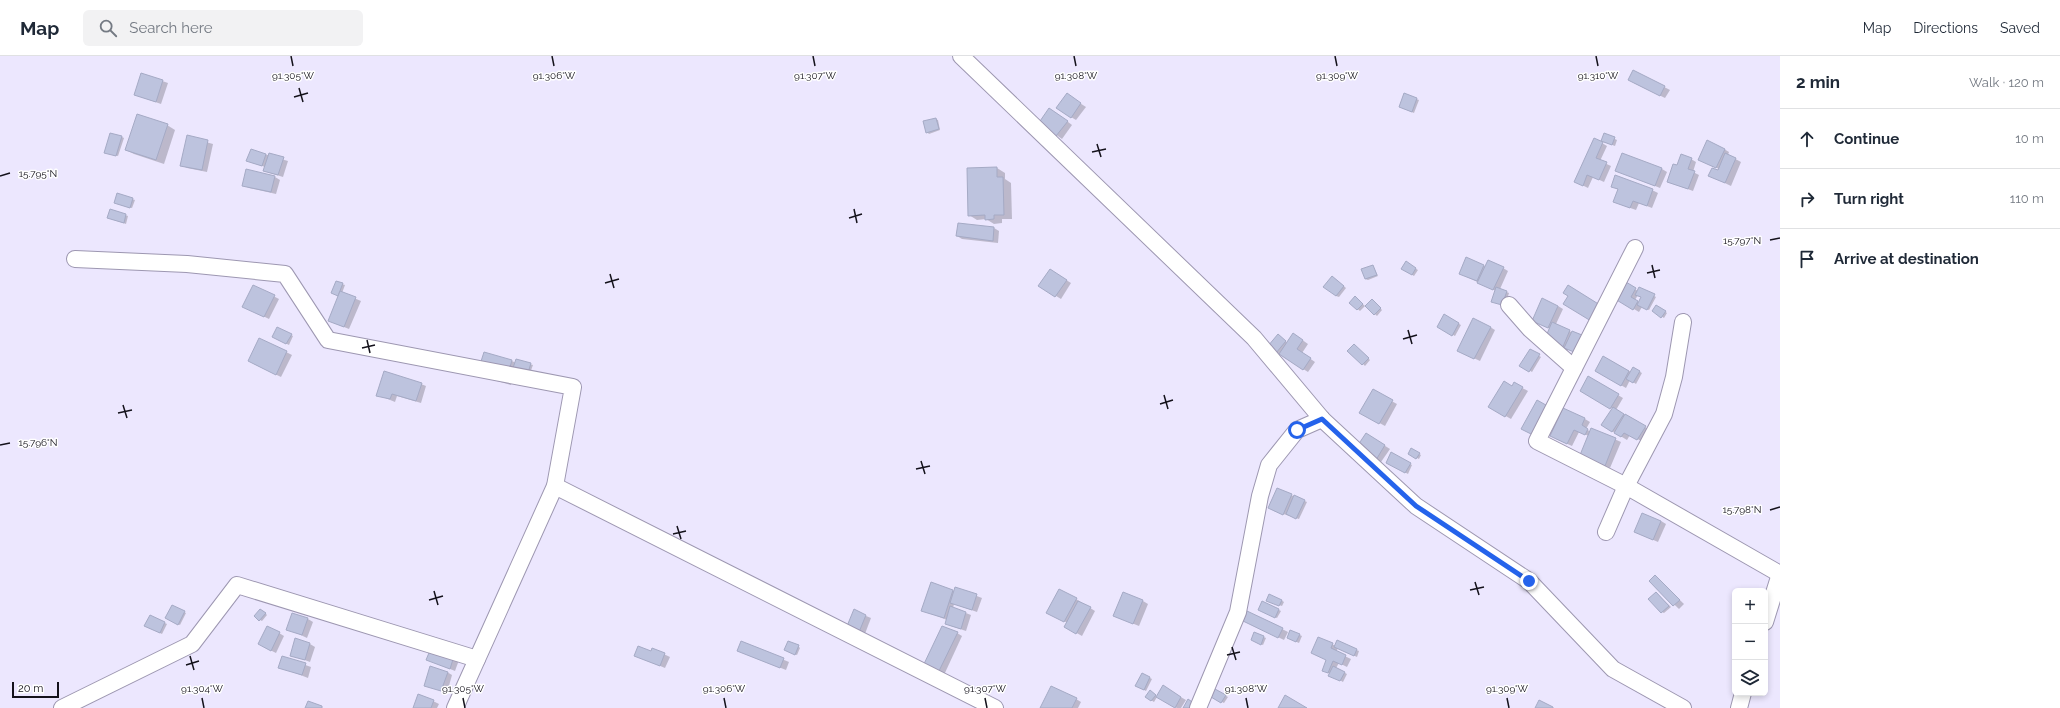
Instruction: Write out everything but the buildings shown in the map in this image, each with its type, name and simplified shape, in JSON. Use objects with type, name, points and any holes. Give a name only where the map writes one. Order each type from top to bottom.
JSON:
[{"type":"street","points":[[960,56],[1254,338],[1322,419],[1416,506],[1529,581],[1614,669],[1683,708]]},
{"type":"street","points":[[1635,248],[1537,441],[1626,486],[1780,574],[1768,612]]},
{"type":"street","points":[[75,259],[187,264],[285,274],[328,340],[573,387],[555,486],[455,708]]},
{"type":"street","points":[[1509,305],[1530,330],[1574,368]]},
{"type":"street","points":[[1606,532],[1626,486],[1664,414],[1674,377],[1683,322]]},
{"type":"street","points":[[1198,708],[1238,612],[1260,496],[1269,465],[1297,430],[1322,419]]},
{"type":"street","points":[[555,486],[995,708]]},
{"type":"street","points":[[62,708],[192,644],[237,585],[477,659]]},
{"type":"street","points":[[1739,708],[1742,696]]},
{"type":"route","points":[[1297,430],[1322,419],[1416,506],[1529,581]]}]
